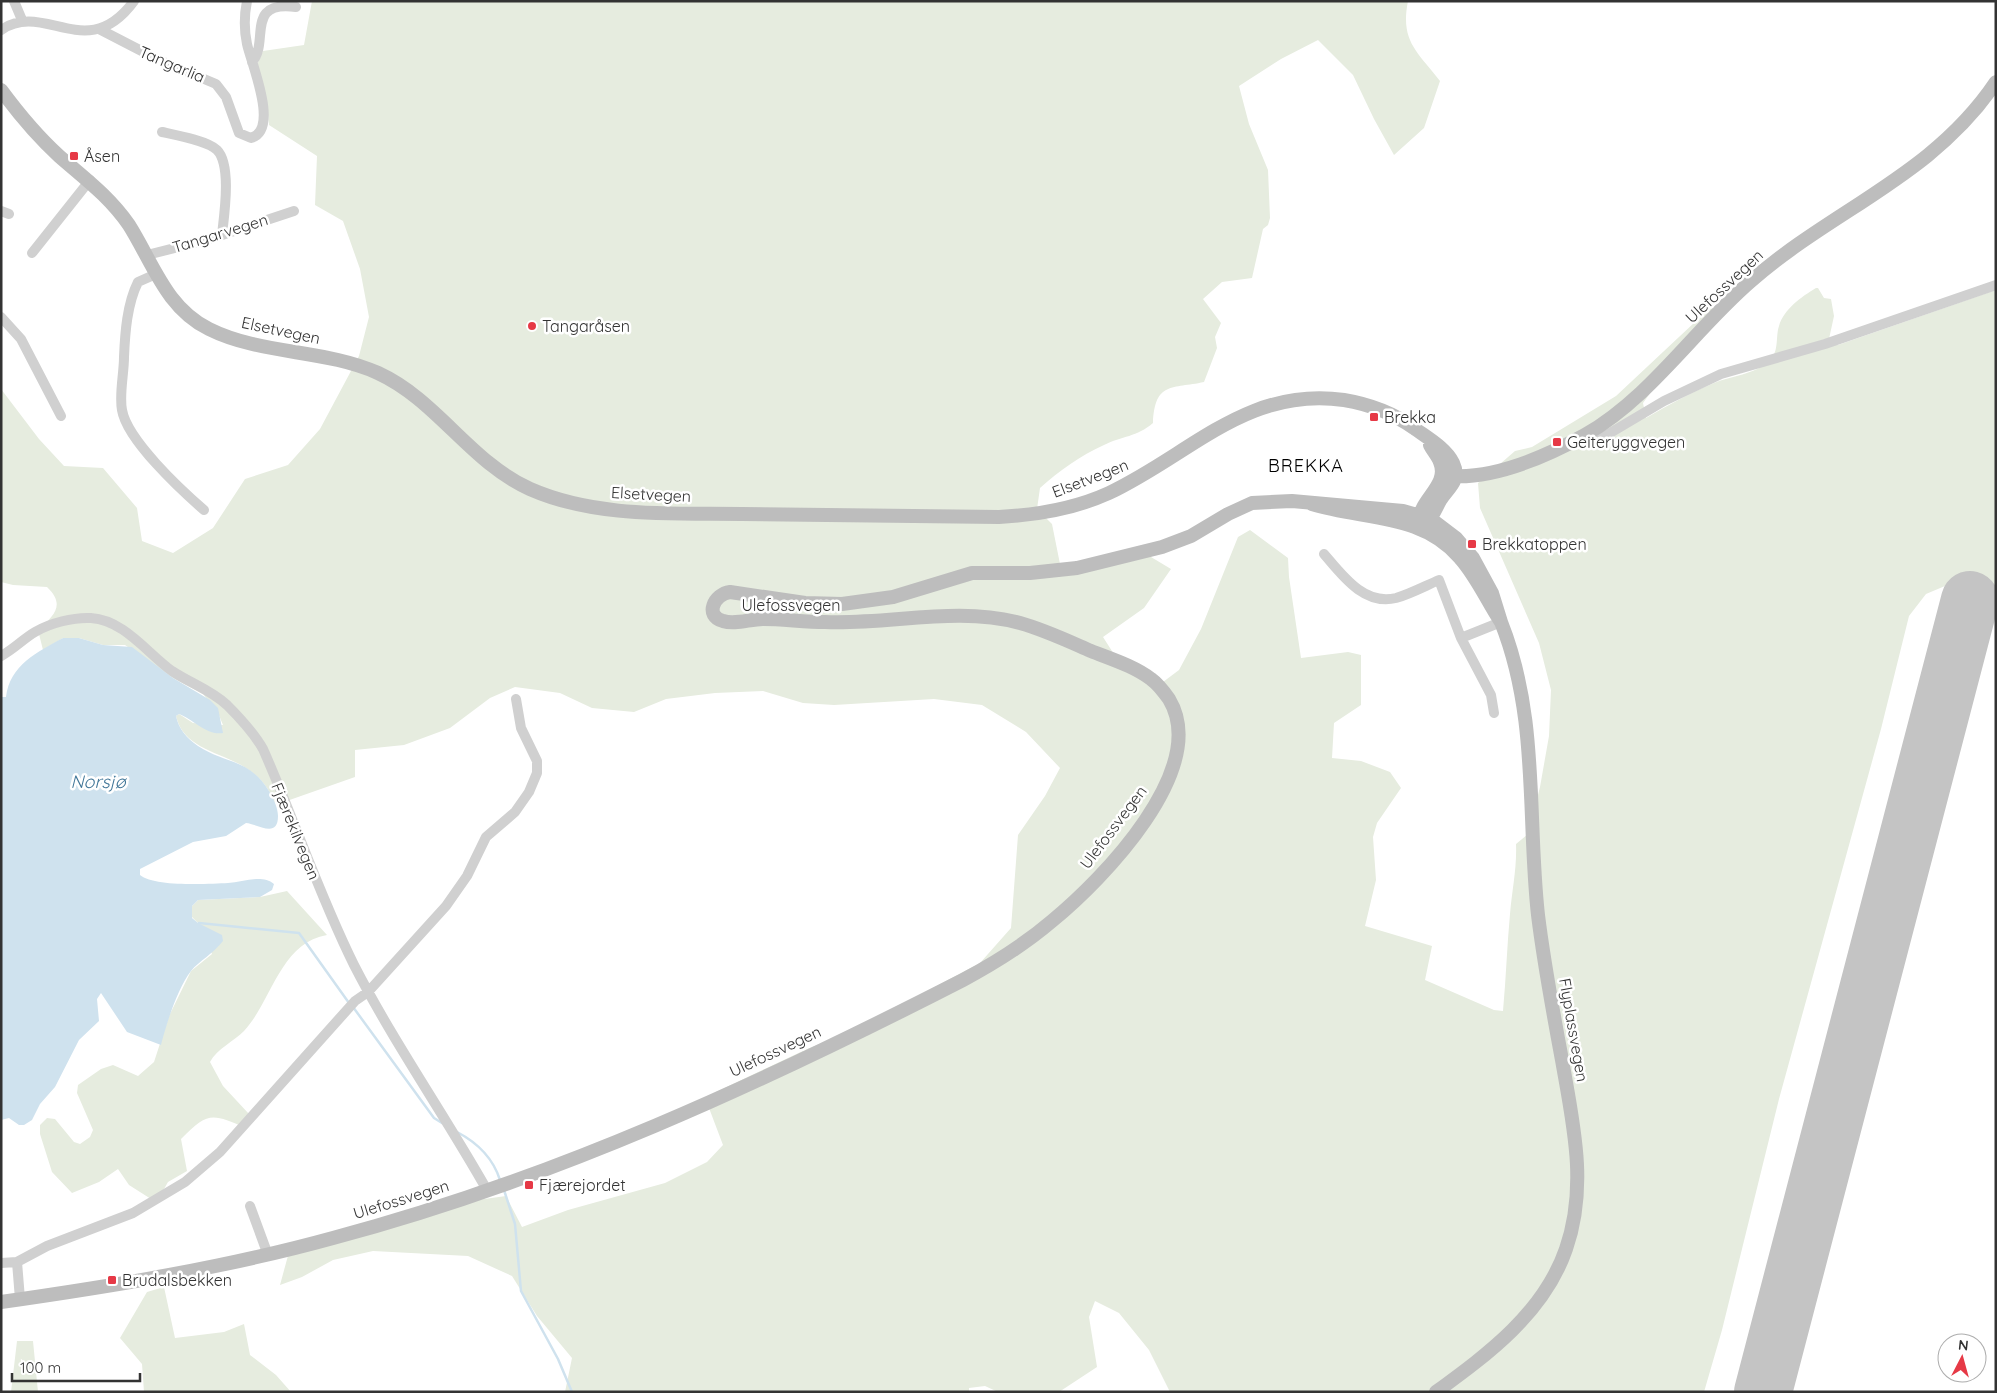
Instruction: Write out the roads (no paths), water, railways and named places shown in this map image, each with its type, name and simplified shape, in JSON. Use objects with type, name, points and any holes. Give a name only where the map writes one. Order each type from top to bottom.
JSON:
[{"type":"street","points":[[14,1],[22,20]]},
{"type":"street","points":[[1,30],[22,20],[73,30],[99,29],[112,23],[134,1]]},
{"type":"street","name":"Tangarlia","points":[[99,29],[159,60],[216,84],[226,97],[239,133],[251,138],[259,134],[263,116],[262,95],[246,35],[247,1]]},
{"type":"street","points":[[252,62],[258,54],[259,30],[264,17],[274,8],[296,7]]},
{"type":"street","name":"Ulefossvegen","points":[[1449,476],[1487,475],[1549,452],[1585,434],[1608,419],[1642,391],[1751,281],[1786,254],[1911,170],[1939,148],[1964,123],[1996,82]]},
{"type":"street","name":"Elsetvegen","points":[[2,91],[43,140],[90,180],[122,216],[147,255],[156,274],[178,306],[210,330],[255,344],[353,364],[379,373],[408,391],[483,460],[514,482],[565,502],[600,509],[669,513],[999,517],[1042,513],[1089,501],[1130,483],[1246,413],[1267,405],[1301,399],[1335,399],[1376,408],[1399,418],[1437,445],[1449,457],[1453,462],[1449,476]]},
{"type":"street","points":[[162,132],[196,141],[214,148],[220,153],[226,184],[222,235]]},
{"type":"street","points":[[32,253],[90,180]]},
{"type":"street","name":"Tangarvegen","points":[[147,255],[222,235],[294,211]]},
{"type":"street","points":[[156,274],[138,282],[132,302],[126,333],[122,413],[132,432],[164,474],[204,510]]},
{"type":"street","points":[[1585,434],[1592,439],[1605,436],[1664,401],[1721,374],[1825,344],[1996,285]]},
{"type":"street","points":[[1,317],[21,339],[61,416]]},
{"type":"street","points":[[1423,520],[1451,488],[1449,476]]},
{"type":"street","name":"Ulefossvegen","points":[[1,1302],[191,1272],[336,1238],[487,1190],[657,1125],[881,1021],[988,967],[1053,920],[1091,885],[1138,828],[1171,775],[1178,748],[1178,726],[1170,701],[1158,685],[1130,667],[1035,628],[978,616],[939,615],[833,623],[763,619],[725,622],[716,618],[712,611],[714,601],[718,596],[730,592],[822,604],[880,600],[913,592],[949,578],[972,572],[1047,572],[1105,563],[1180,540],[1252,503],[1277,501],[1365,506],[1423,520]]},
{"type":"street","name":"Flyplassvegen","points":[[1423,520],[1438,538],[1459,556],[1472,573],[1501,622],[1517,672],[1527,724],[1538,914],[1549,993],[1576,1146],[1577,1201],[1571,1233],[1560,1264],[1537,1303],[1502,1341],[1436,1392]]},
{"type":"street","points":[[1324,554],[1355,587],[1376,597],[1395,598],[1439,580],[1461,638],[1491,694],[1494,713]]},
{"type":"street","name":"Fjærekilvegen","points":[[1,656],[43,628],[83,618],[102,620],[118,627],[171,670],[212,693],[227,705],[255,736],[263,750],[340,937],[368,992],[487,1190]]},
{"type":"street","points":[[1461,638],[1501,622]]},
{"type":"street","points":[[1,1263],[17,1262],[47,1246],[133,1213],[201,1170],[220,1152],[355,1002],[368,992],[446,906],[467,876],[486,837],[515,812],[529,792],[537,773],[537,761],[521,728],[516,699]]},
{"type":"street","points":[[250,1206],[268,1255]]},
{"type":"street","points":[[17,1262],[20,1299]]},
{"type":"water","name":"Norsjø","points":[[63,638],[79,638],[103,645],[132,647],[173,678],[210,700],[218,708],[223,733],[206,730],[179,714],[176,716],[181,730],[198,746],[208,752],[245,767],[261,780],[274,799],[278,816],[275,827],[271,829],[246,823],[226,836],[193,842],[140,869],[140,875],[147,879],[169,883],[228,883],[264,879],[274,884],[272,890],[260,897],[198,900],[192,906],[192,918],[222,935],[223,941],[194,967],[186,978],[173,1006],[161,1045],[127,1032],[101,993],[97,999],[99,1021],[79,1040],[55,1087],[40,1104],[32,1120],[24,1125],[19,1125],[9,1118],[1,1120],[1,697],[6,697],[13,676],[26,661]]},
{"type":"waterway","points":[[199,923],[299,933],[349,1003]]},
{"type":"waterway","points":[[353,1007],[434,1118],[442,1123]]},
{"type":"waterway","points":[[457,1132],[472,1141],[484,1152],[500,1180]]},
{"type":"waterway","points":[[504,1190],[515,1224],[521,1291],[558,1359],[572,1392]]},
{"type":"place","name":"Åsen","points":[[74,156]]},
{"type":"place","name":"Tangaråsen","points":[[532,326]]},
{"type":"place","name":"Brekka","points":[[1374,417]]},
{"type":"place","name":"Geiteryggvegen","points":[[1557,442]]},
{"type":"place","name":"Brekkatoppen","points":[[1472,544]]},
{"type":"place","name":"Fjærejordet","points":[[529,1185]]},
{"type":"place","name":"Brudalsbekken","points":[[112,1280]]},
{"type":"district","name":"BREKKA","points":[[1306,465]]}]
